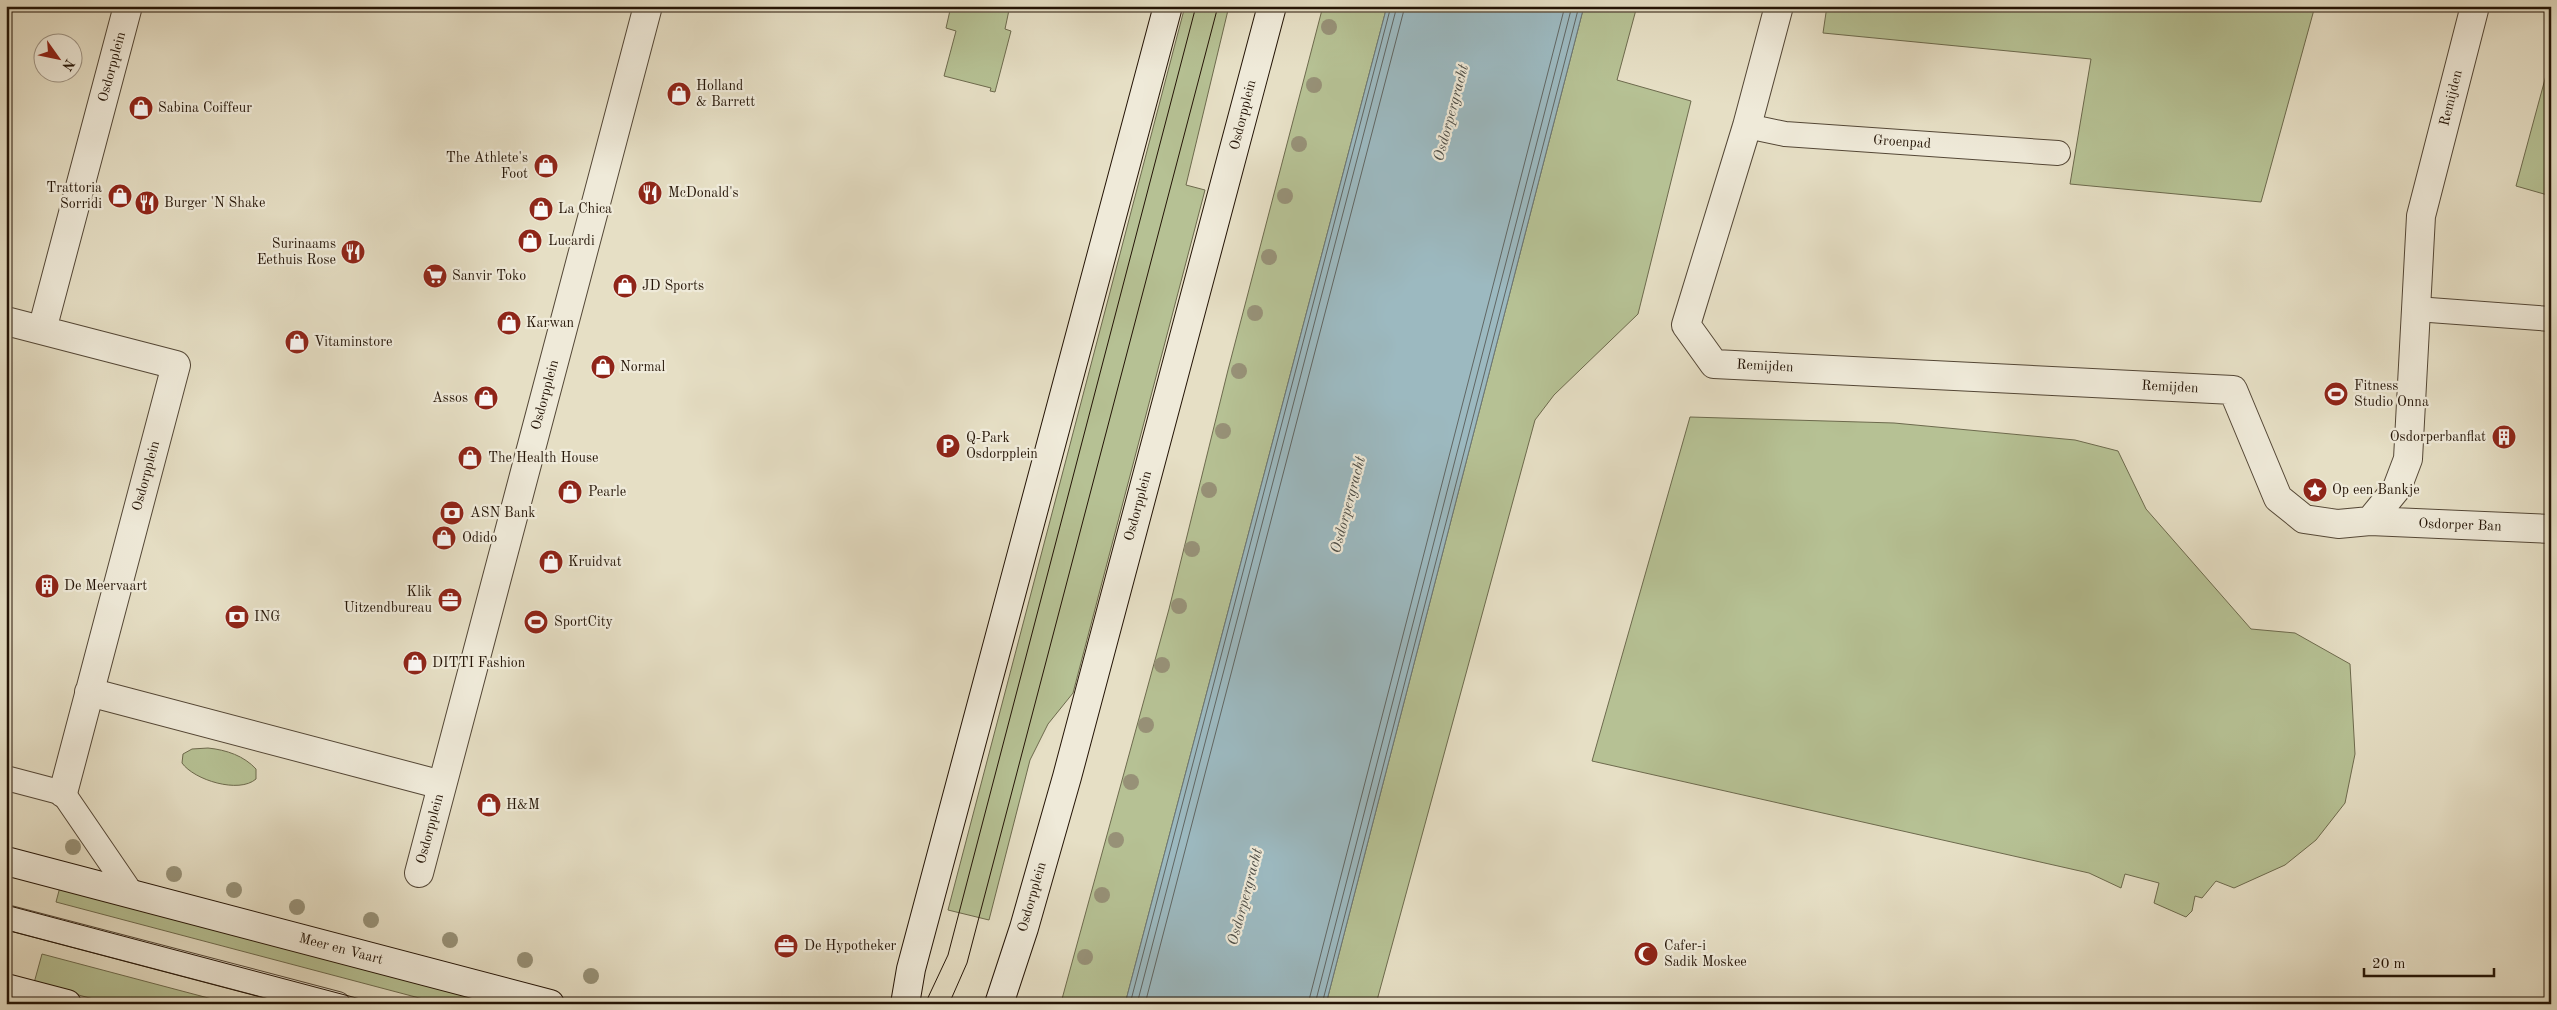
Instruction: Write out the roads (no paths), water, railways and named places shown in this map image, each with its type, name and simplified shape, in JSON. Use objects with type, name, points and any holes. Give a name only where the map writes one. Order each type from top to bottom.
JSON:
[{"type":"street","name":"Osdorpplein","points":[[42,330],[128,6]]},
{"type":"street","name":"Osdorpplein","points":[[419,873],[648,6]]},
{"type":"street","points":[[905,1004],[911,969],[1168,6]]},
{"type":"street","name":"Osdorpplein","points":[[999,1004],[1024,928],[1066,777],[1272,6]]},
{"type":"street","points":[[1747,126],[1778,6]]},
{"type":"street","name":"Remijden","points":[[1747,126],[1686,325],[1714,364],[2233,390],[2278,498],[2304,519],[2338,524],[2370,521],[2397,488],[2408,459],[2421,216],[2475,6]]},
{"type":"street","name":"Osdorpplein","points":[[6,321],[176,365],[63,793]]},
{"type":"street","name":"Osdorper Ban","points":[[2370,521],[2551,529]]},
{"type":"street","name":"Osdorpplein","points":[[89,692],[442,785]]},
{"type":"street","name":"Meer en Vaart","points":[[6,860],[550,1004]]},
{"type":"street","points":[[888,1004],[911,969]]},
{"type":"street","points":[[6,988],[67,1004]]},
{"type":"lane","name":"Groenpad","points":[[1747,126],[1785,134],[2058,153]]},
{"type":"lane","points":[[2416,309],[2551,319]]},
{"type":"lane","points":[[6,778],[63,793],[132,894]]},
{"type":"lane","points":[[6,917],[338,1004]]},
{"type":"water","name":"Osdorpergracht","points":[[1387,6],[1584,6],[1326,1004],[1125,1004]]},
{"type":"tram line","points":[[925,1004],[948,955],[1196,6]]},
{"type":"tram line","points":[[949,1004],[967,963],[1218,6]]},
{"type":"tram line","points":[[6,905],[379,1004]]},
{"type":"tram line","points":[[6,930],[287,1004]]},
{"type":"place","name":"Holland & Barrett","points":[[679,94]]},
{"type":"place","name":"Sabina Coiffeur","points":[[141,108]]},
{"type":"place","name":"The Athlete's Foot","points":[[546,166]]},
{"type":"place","name":"McDonald's","points":[[650,193]]},
{"type":"place","name":"Trattoria Sorridi","points":[[120,196]]},
{"type":"place","name":"Burger 'N Shake","points":[[147,203]]},
{"type":"place","name":"La Chica","points":[[541,209]]},
{"type":"place","name":"Lucardi","points":[[530,241]]},
{"type":"place","name":"Surinaams Eethuis Rose","points":[[353,252]]},
{"type":"place","name":"Sanvir Toko","points":[[435,276]]},
{"type":"place","name":"JD Sports","points":[[625,286]]},
{"type":"place","name":"Karwan","points":[[509,323]]},
{"type":"place","name":"Vitaminstore","points":[[297,342]]},
{"type":"place","name":"Normal","points":[[603,367]]},
{"type":"place","name":"Fitness Studio Onna","points":[[2336,394]]},
{"type":"place","name":"Assos","points":[[486,398]]},
{"type":"place","name":"Osdorperbanflat","points":[[2504,437]]},
{"type":"place","name":"Q-Park Osdorpplein","points":[[948,446]]},
{"type":"place","name":"The Health House","points":[[470,458]]},
{"type":"place","name":"Op een Bankje","points":[[2315,490]]},
{"type":"place","name":"Pearle","points":[[570,492]]},
{"type":"place","name":"ASN Bank","points":[[452,513]]},
{"type":"place","name":"Odido","points":[[444,538]]},
{"type":"place","name":"Kruidvat","points":[[551,562]]},
{"type":"place","name":"De Meervaart","points":[[47,586]]},
{"type":"place","name":"Klik Uitzendbureau","points":[[450,600]]},
{"type":"place","name":"ING","points":[[237,617]]},
{"type":"place","name":"SportCity","points":[[536,622]]},
{"type":"place","name":"DITTI Fashion","points":[[415,663]]},
{"type":"place","name":"H&M","points":[[489,805]]},
{"type":"place","name":"De Hypotheker","points":[[786,946]]},
{"type":"place","name":"Cafer-i Sadik Moskee","points":[[1646,954]]}]
